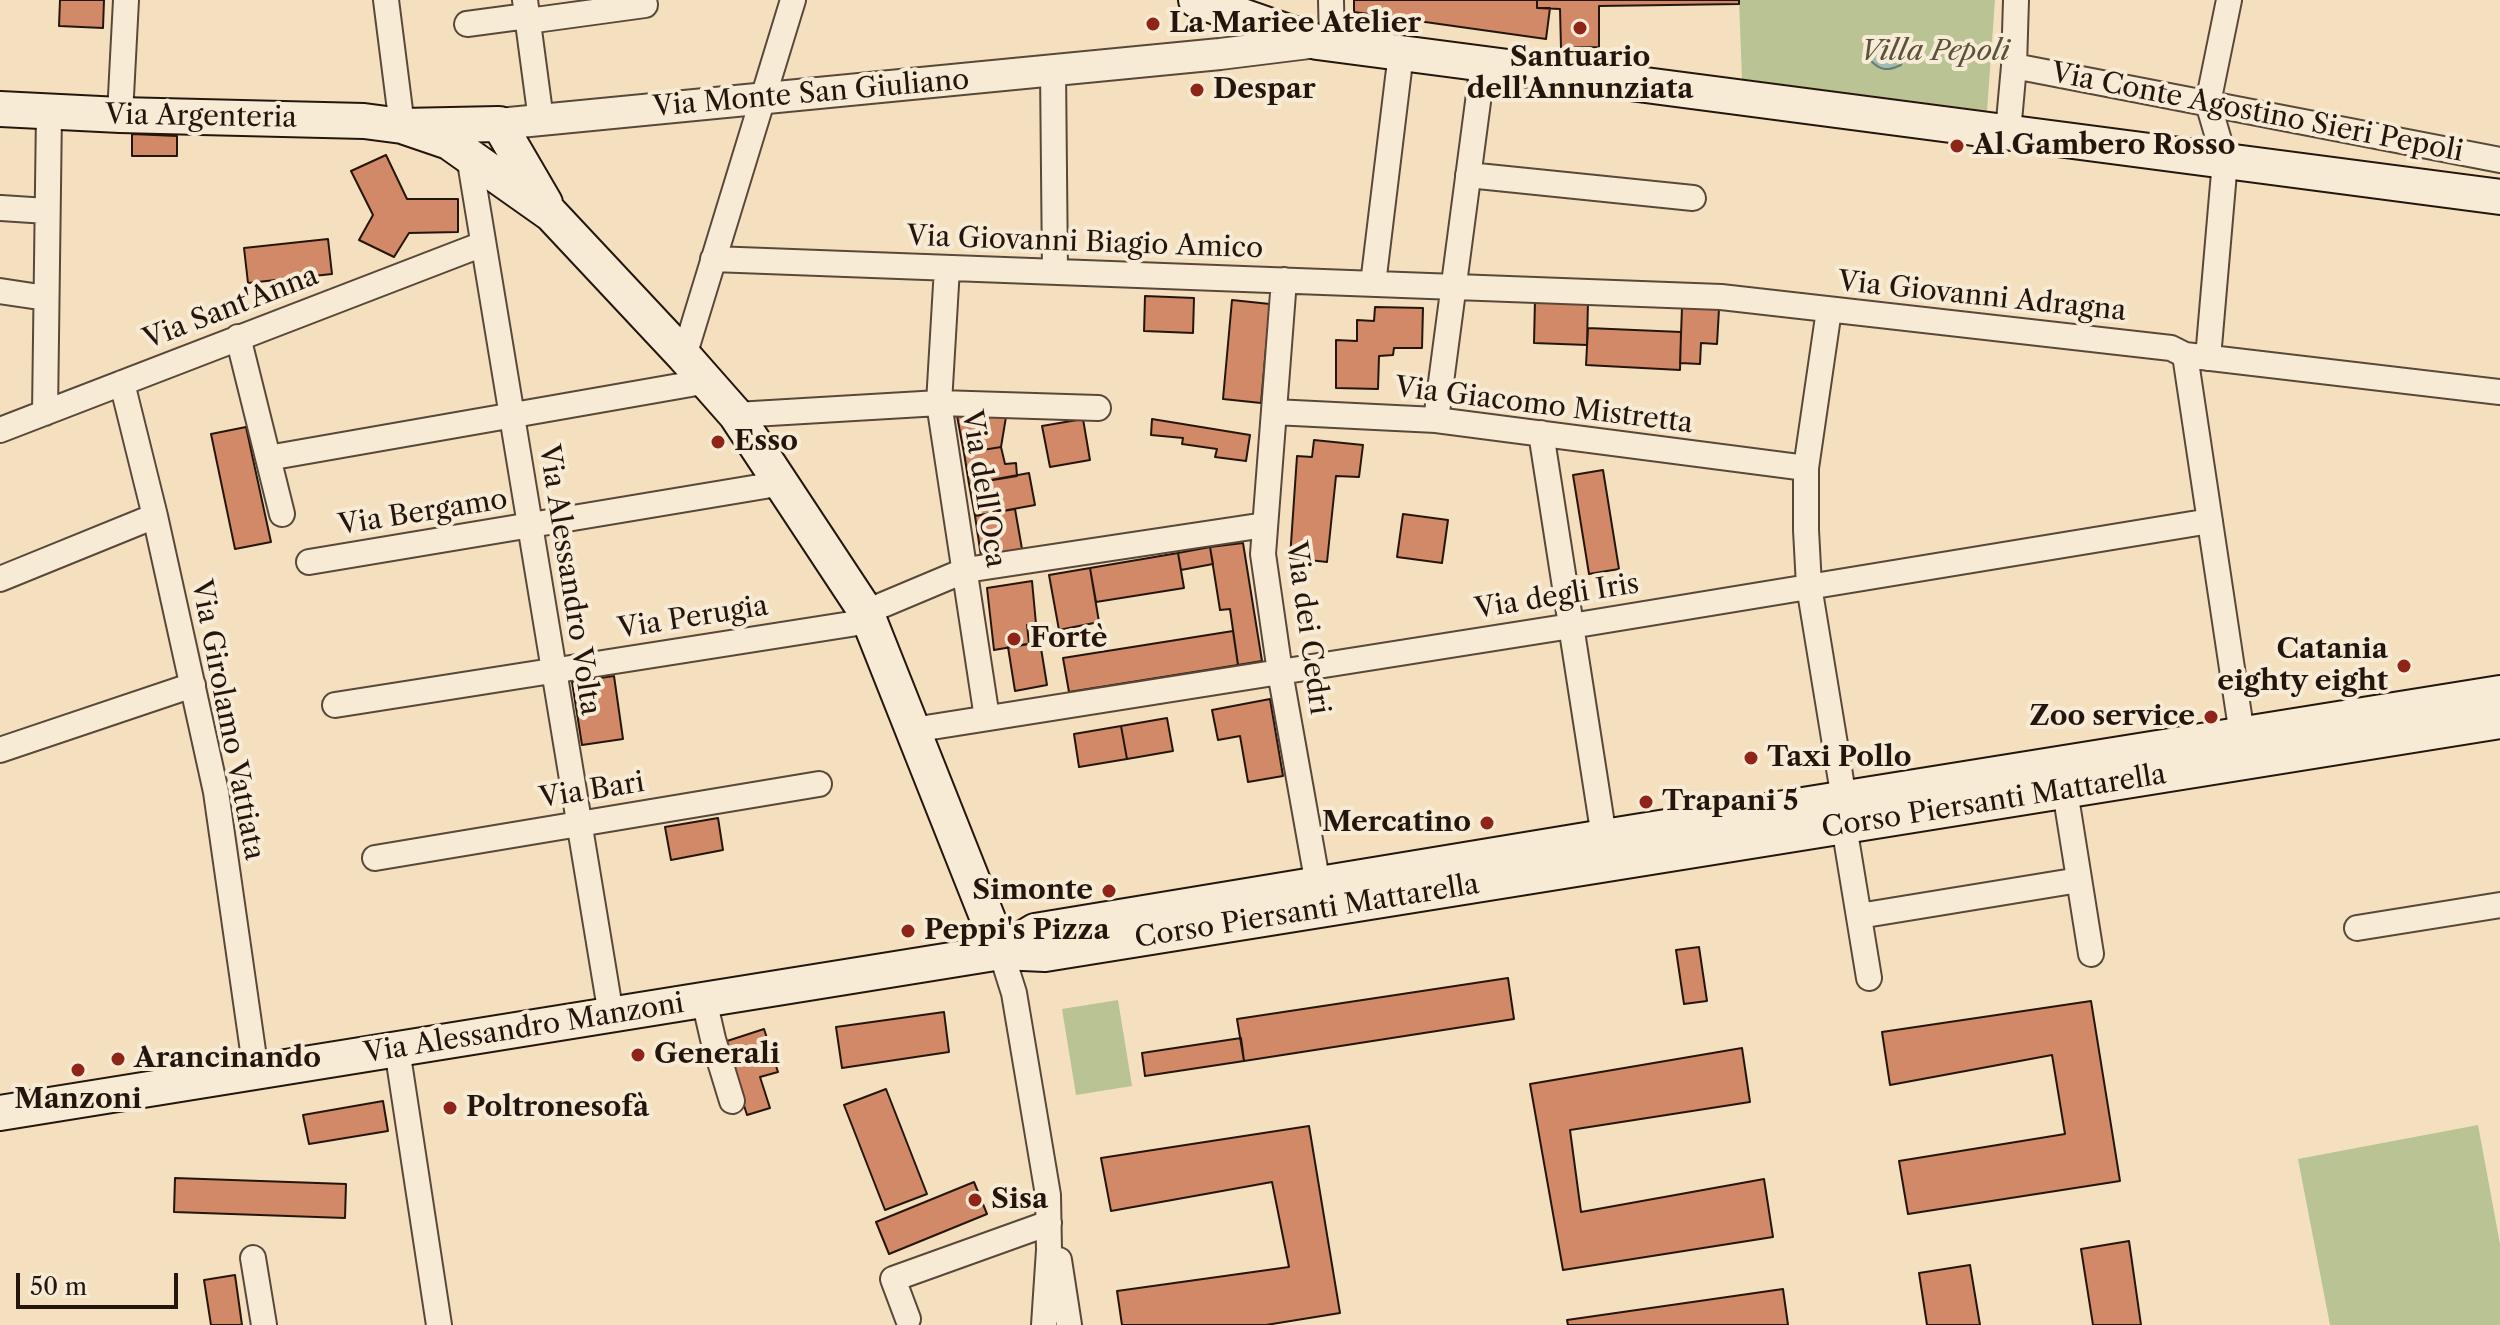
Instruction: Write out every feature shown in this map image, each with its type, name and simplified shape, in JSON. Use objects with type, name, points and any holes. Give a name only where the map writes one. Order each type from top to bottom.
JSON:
[{"type":"main road","name":"Via Conte Agostino Sieri Pepoli","points":[[1206,3],[1324,43],[2500,197]]},
{"type":"main road","name":"Via Argenteria","points":[[0,109],[364,121],[402,126]]},
{"type":"main road","name":"Via Monte San Giuliano","points":[[402,126],[499,124]]},
{"type":"main road","points":[[499,124],[551,214]]},
{"type":"main road","points":[[402,126],[449,142],[551,214],[708,381],[736,415],[868,616],[1001,952]]},
{"type":"main road","name":"Corso Piersanti Mattarella","points":[[1001,952],[1045,954],[1409,883],[1844,813],[2242,735],[2500,693]]},
{"type":"main road","name":"Corso Piersanti Mattarella","points":[[1001,952],[1035,931],[1318,885],[1409,883],[1604,837],[2065,791],[2500,721]]},
{"type":"main road","name":"Via Alessandro Manzoni","points":[[0,1113],[1001,952]]},
{"type":"street","points":[[120,115],[126,0]]},
{"type":"street","points":[[386,0],[402,126]]},
{"type":"street","points":[[684,356],[793,0]]},
{"type":"street","points":[[1324,43],[1331,0]]},
{"type":"street","points":[[2008,132],[2016,0]]},
{"type":"street","points":[[2229,0],[2208,103],[2225,161],[2196,356],[2210,521],[2242,735]]},
{"type":"street","points":[[467,24],[527,12],[644,3]]},
{"type":"street","points":[[1206,3],[1220,54]]},
{"type":"street","points":[[527,12],[541,120]]},
{"type":"street","name":"Via Conte Agostino Sieri Pepoli","points":[[1220,54],[1324,43]]},
{"type":"street","points":[[1373,284],[1401,53]]},
{"type":"street","name":"Via Monte San Giuliano","points":[[499,124],[1220,54]]},
{"type":"street","points":[[1436,420],[1483,64]]},
{"type":"street","name":"Via Conte Agostino Sieri Pepoli","points":[[2014,66],[2500,160]]},
{"type":"street","points":[[1053,70],[1055,272]]},
{"type":"street","points":[[45,413],[49,112]]},
{"type":"street","points":[[2447,190],[2454,151]]},
{"type":"street","name":"Via Alessandro Volta","points":[[469,156],[611,1015]]},
{"type":"street","points":[[1468,175],[1693,198]]},
{"type":"street","points":[[1,208],[47,211]]},
{"type":"street","name":"Via Sant'Anna","points":[[0,430],[483,244]]},
{"type":"street","name":"Via Giovanni Biagio Amico","points":[[713,259],[1454,287]]},
{"type":"street","name":"Via dell'Oca","points":[[947,268],[939,403],[987,718]]},
{"type":"street","name":"Via dei Cedri","points":[[1284,280],[1263,554],[1280,672],[1318,885]]},
{"type":"street","name":"Via Giovanni Adragna","points":[[1454,287],[1721,297],[2171,348],[2196,356],[2499,398]]},
{"type":"street","points":[[0,291],[46,298]]},
{"type":"street","points":[[1829,310],[1806,468],[1809,586],[1869,978]]},
{"type":"street","points":[[238,337],[282,514]]},
{"type":"street","points":[[268,458],[708,381]]},
{"type":"street","name":"Via Girolamo Vattiata","points":[[122,383],[216,792],[256,1072]]},
{"type":"street","points":[[736,415],[939,403],[1098,408]]},
{"type":"street","name":"Via Giacomo Mistretta","points":[[1274,412],[1436,420],[1806,468]]},
{"type":"street","points":[[1541,433],[1604,837]]},
{"type":"street","name":"Via Bergamo","points":[[309,562],[783,483]]},
{"type":"street","points":[[0,579],[155,516]]},
{"type":"street","name":"Via degli Iris","points":[[913,730],[2210,521]]},
{"type":"street","name":"Via Perugia","points":[[335,705],[554,671],[868,616],[966,570],[1265,525]]},
{"type":"street","points":[[0,750],[193,685]]},
{"type":"street","name":"Via Bari","points":[[375,858],[819,784]]},
{"type":"street","points":[[2065,791],[2091,954]]},
{"type":"street","points":[[1859,916],[2079,880]]},
{"type":"street","points":[[2357,928],[2500,905]]},
{"type":"street","points":[[1001,952],[1014,993],[1069,1325]]},
{"type":"street","points":[[704,1000],[732,1101]]},
{"type":"street","points":[[397,1049],[439,1325]]},
{"type":"street","points":[[1044,1325],[1049,1250],[1048,1195]]},
{"type":"street","points":[[908,1319],[893,1279],[1049,1223]]},
{"type":"street","points":[[253,1258],[264,1325]]},
{"type":"green space","name":"Villa Pepoli","points":[[1739,0],[1995,0],[1987,111],[1742,79]]},
{"type":"green space","points":[[1118,1000],[1132,1086],[1076,1095],[1062,1009]]},
{"type":"green space","points":[[2478,1125],[2500,1244],[2500,1325],[2330,1325],[2298,1159]]},
{"type":"water","points":[[1884,45],[1899,50],[1901,65],[1885,69],[1871,61],[1876,47]]},
{"type":"building","points":[[60,0],[104,0],[103,28],[59,26]]},
{"type":"building","points":[[1354,0],[1537,0],[1537,8],[1550,8],[1546,39],[1354,12]]},
{"type":"building","name":"Santuario dell'Annunziata","points":[[1537,0],[1739,0],[1739,4],[1599,6],[1599,47],[1561,48],[1560,9],[1537,8]]},
{"type":"building","points":[[132,134],[177,136],[177,156],[132,156]]},
{"type":"building","points":[[386,155],[407,199],[458,199],[458,232],[409,233],[394,257],[359,240],[373,215],[351,171]]},
{"type":"building","points":[[328,239],[332,274],[248,283],[244,248]]},
{"type":"building","points":[[1145,296],[1194,298],[1193,333],[1144,331]]},
{"type":"building","points":[[1535,299],[1588,301],[1587,345],[1534,343]]},
{"type":"building","points":[[1232,300],[1270,304],[1261,403],[1223,399]]},
{"type":"building","points":[[1375,307],[1423,308],[1422,348],[1394,348],[1393,355],[1379,356],[1378,389],[1336,388],[1336,340],[1357,341],[1357,320],[1374,321]]},
{"type":"building","points":[[1682,307],[1719,309],[1717,344],[1701,343],[1700,364],[1680,363]]},
{"type":"building","points":[[1588,328],[1681,332],[1680,370],[1586,365]]},
{"type":"building","points":[[957,416],[1006,417],[1001,447],[964,453]]},
{"type":"building","points":[[1083,419],[1090,460],[1050,467],[1042,426]]},
{"type":"building","points":[[1152,419],[1250,435],[1246,461],[1215,457],[1217,449],[1182,444],[1183,438],[1151,435]]},
{"type":"building","points":[[246,427],[271,542],[235,549],[211,434]]},
{"type":"building","points":[[1314,440],[1363,445],[1359,477],[1336,476],[1327,562],[1290,558],[1297,456],[1312,457]]},
{"type":"building","points":[[1001,447],[1005,464],[1016,463],[1017,476],[969,484],[964,453]]},
{"type":"building","points":[[1603,470],[1619,569],[1589,574],[1573,475]]},
{"type":"building","points":[[1029,473],[1035,505],[975,516],[969,484]]},
{"type":"building","points":[[1015,509],[1022,549],[981,556],[975,516]]},
{"type":"building","points":[[1403,514],[1448,520],[1442,563],[1397,557]]},
{"type":"building","points":[[1243,543],[1262,661],[1238,665],[1230,609],[1220,610],[1210,547]]},
{"type":"building","points":[[1210,547],[1213,564],[1181,570],[1178,553]]},
{"type":"building","points":[[1178,553],[1184,588],[1096,602],[1090,568]]},
{"type":"building","points":[[1090,568],[1099,622],[1059,630],[1049,575]]},
{"type":"building","points":[[1032,581],[1036,624],[1027,625],[1029,644],[994,650],[987,588]]},
{"type":"building","points":[[1233,631],[1238,665],[1069,692],[1063,658]]},
{"type":"building","points":[[1040,642],[1047,685],[1015,691],[1008,647]]},
{"type":"building","points":[[614,676],[623,739],[582,745],[572,682]]},
{"type":"building","points":[[1270,699],[1283,776],[1248,782],[1240,736],[1218,740],[1212,710]]},
{"type":"building","points":[[1167,718],[1173,751],[1127,759],[1121,726]]},
{"type":"building","points":[[1121,726],[1127,759],[1079,767],[1074,734]]},
{"type":"building","points":[[718,818],[723,850],[671,860],[665,827]]},
{"type":"building","points":[[1699,947],[1707,1001],[1684,1004],[1676,950]]},
{"type":"building","points":[[1508,978],[1514,1019],[1244,1061],[1237,1019]]},
{"type":"building","points":[[2091,1001],[2120,1181],[1908,1214],[1899,1161],[2065,1134],[2052,1055],[1890,1085],[1882,1032]]},
{"type":"building","points":[[944,1012],[949,1052],[842,1068],[836,1027]]},
{"type":"building","points":[[764,1029],[778,1072],[760,1077],[770,1108],[747,1115],[724,1042]]},
{"type":"building","points":[[1241,1038],[1244,1061],[1145,1076],[1142,1053]]},
{"type":"building","points":[[1742,1048],[1750,1102],[1570,1130],[1581,1212],[1764,1179],[1773,1237],[1563,1270],[1530,1084]]},
{"type":"building","points":[[886,1089],[927,1194],[885,1210],[844,1105]]},
{"type":"building","points":[[383,1101],[388,1131],[309,1144],[303,1115]]},
{"type":"building","points":[[1309,1126],[1340,1313],[1266,1325],[1122,1325],[1117,1291],[1289,1267],[1272,1182],[1111,1211],[1101,1158]]},
{"type":"building","points":[[175,1178],[346,1184],[345,1218],[174,1212]]},
{"type":"building","points":[[974,1182],[987,1214],[889,1254],[876,1222]]},
{"type":"building","points":[[2129,1241],[2141,1325],[2093,1325],[2081,1249]]},
{"type":"building","points":[[1970,1265],[1980,1325],[1927,1325],[1919,1273]]},
{"type":"building","points":[[235,1275],[242,1325],[211,1325],[204,1280]]},
{"type":"building","points":[[1783,1289],[1788,1325],[1568,1325],[1567,1320]]},
{"type":"place","name":"La Mariee Atelier","points":[[1153,24]]},
{"type":"place","name":"Santuario dell'Annunziata","points":[[1580,28]]},
{"type":"place","name":"Despar","points":[[1197,90]]},
{"type":"place","name":"Al Gambero Rosso","points":[[1957,146]]},
{"type":"place","name":"Esso","points":[[718,442]]},
{"type":"place","name":"Fortè","points":[[1014,639]]},
{"type":"place","name":"Catania eighty eight","points":[[2404,666]]},
{"type":"place","name":"Zoo service","points":[[2211,717]]},
{"type":"place","name":"Taxi Pollo","points":[[1751,758]]},
{"type":"place","name":"Trapani 5","points":[[1646,802]]},
{"type":"place","name":"Mercatino","points":[[1487,823]]},
{"type":"place","name":"Simonte","points":[[1109,891]]},
{"type":"place","name":"Peppi's Pizza","points":[[908,931]]},
{"type":"place","name":"Generali","points":[[638,1055]]},
{"type":"place","name":"Arancinando","points":[[118,1059]]},
{"type":"place","name":"Manzoni","points":[[78,1070]]},
{"type":"place","name":"Poltronesofà","points":[[450,1108]]},
{"type":"place","name":"Sisa","points":[[975,1200]]}]
